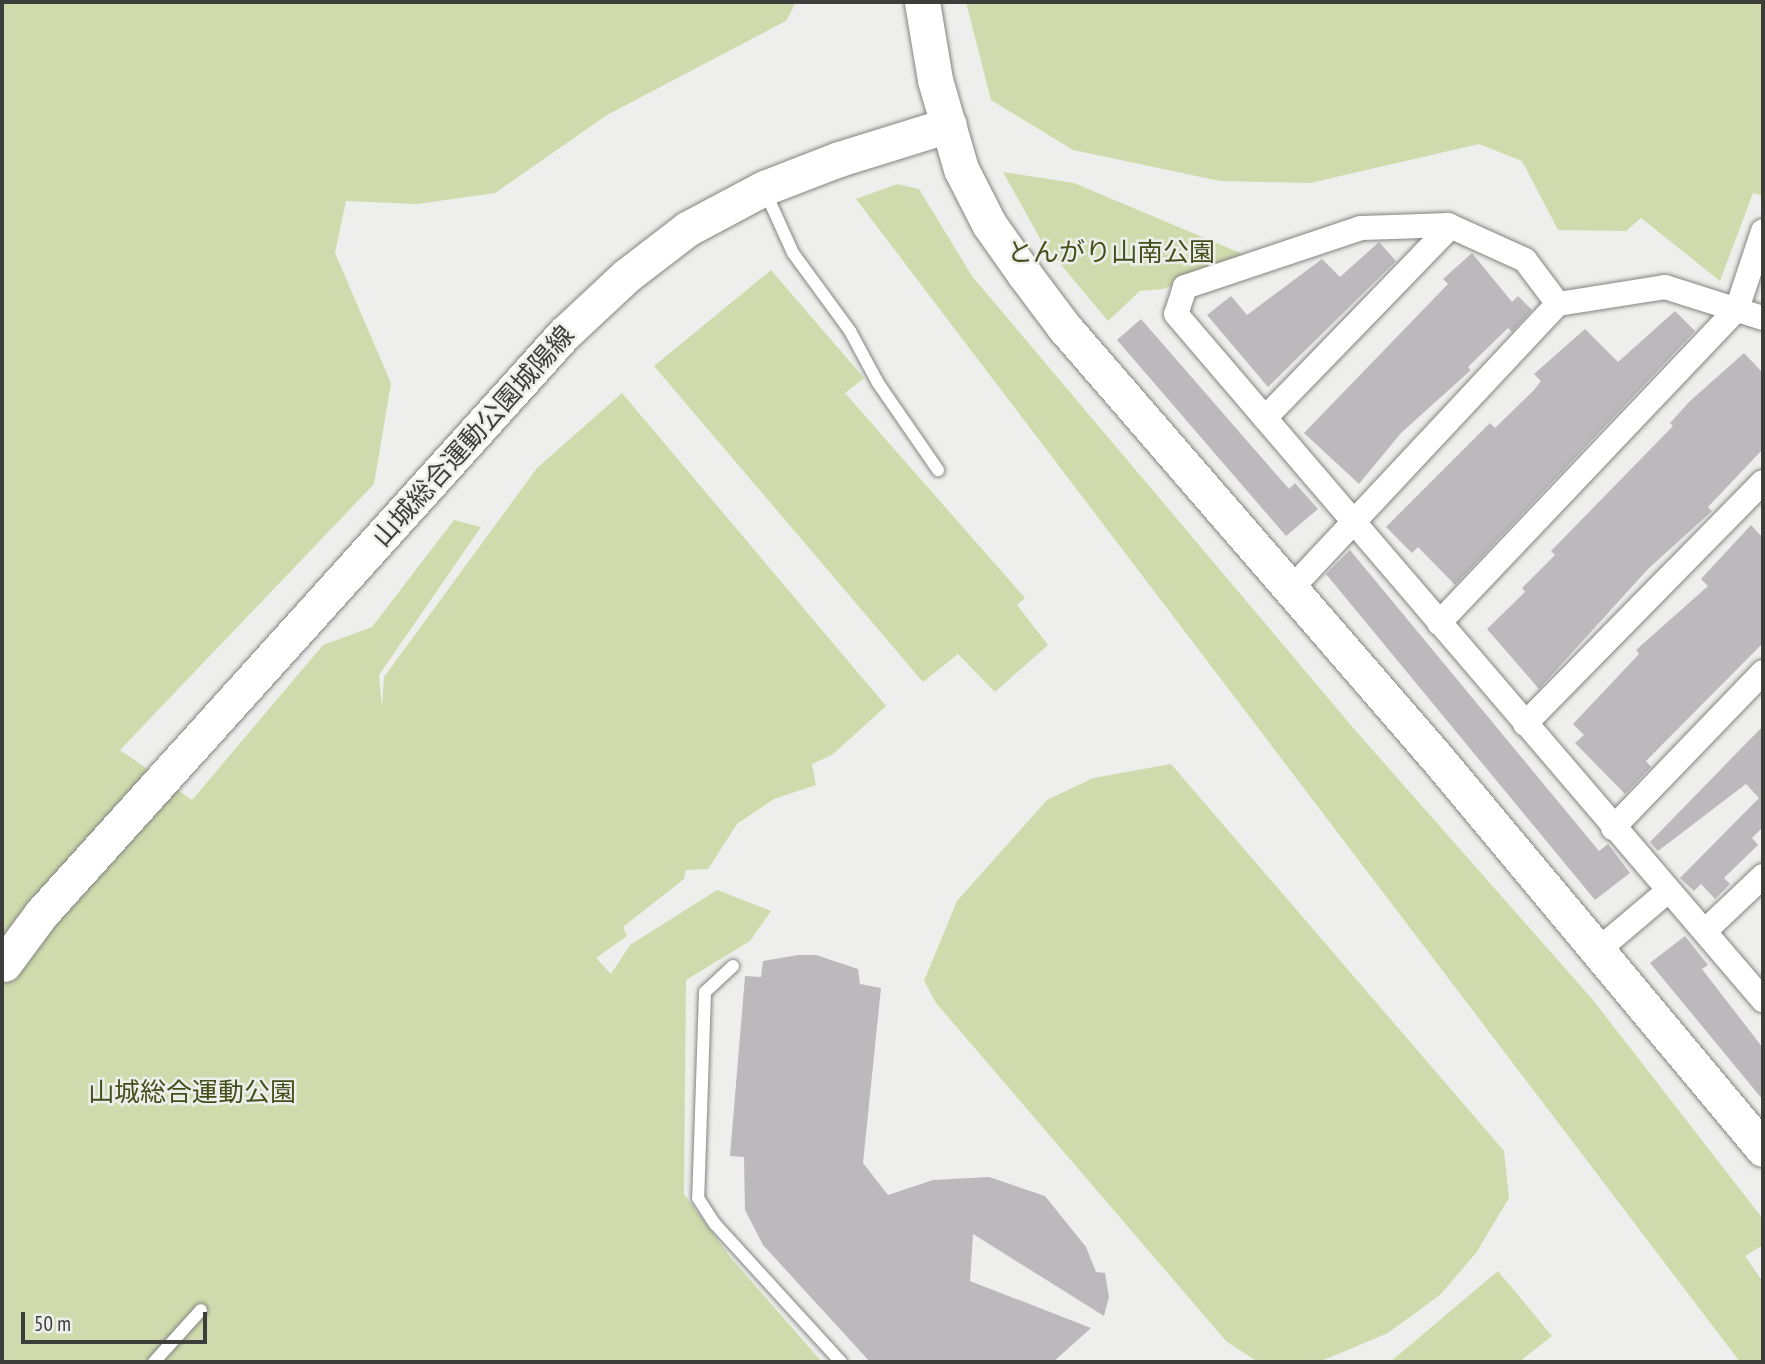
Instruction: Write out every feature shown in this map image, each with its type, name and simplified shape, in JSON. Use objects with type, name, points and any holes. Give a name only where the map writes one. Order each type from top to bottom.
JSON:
[{"type":"main road","points":[[922,2],[948,125],[961,169],[983,213],[1025,275],[1064,327],[1763,1149]]},
{"type":"main road","name":"山城総合運動公園城陽線","points":[[2,967],[41,914],[564,334],[626,276],[687,229],[764,188],[839,159],[948,125]]},
{"type":"street","points":[[1265,418],[1451,226]]},
{"type":"street","points":[[1558,304],[1525,260],[1451,226],[1361,228],[1185,287],[1176,314],[1763,1000]]},
{"type":"street","points":[[1439,623],[1737,309],[1763,231]]},
{"type":"street","points":[[1290,590],[1558,304],[1665,287],[1763,318]]},
{"type":"street","points":[[1525,724],[1763,482]]},
{"type":"street","points":[[1614,828],[1763,672]]},
{"type":"street","points":[[1705,932],[1763,876]]},
{"type":"street","points":[[1597,951],[1668,891]]},
{"type":"lane","points":[[764,188],[793,253],[850,331],[878,383],[938,470]]},
{"type":"lane","points":[[733,966],[705,992],[698,1198],[715,1224],[841,1362]]},
{"type":"lane","points":[[154,1362],[201,1310]]},
{"type":"green space","name":"山城総合運動公園","points":[[2,2],[796,2],[786,21],[607,115],[495,193],[417,204],[346,201],[335,253],[391,383],[374,484],[120,750],[192,800],[323,645],[372,627],[454,520],[481,527],[379,675],[382,708],[384,677],[537,468],[622,393],[886,706],[832,755],[812,764],[816,785],[774,799],[737,824],[708,869],[686,870],[684,879],[623,927],[627,936],[596,958],[611,974],[630,945],[717,890],[771,911],[750,941],[686,980],[684,1194],[731,1258],[822,1362],[2,1362]]},
{"type":"green space","points":[[966,2],[1763,2],[1763,196],[1753,193],[1720,281],[1641,218],[1626,231],[1558,230],[1522,161],[1479,144],[1310,183],[1220,181],[1073,150],[991,100]]},
{"type":"green space","name":"とんがり山南公園","points":[[1003,172],[1074,183],[1245,255],[1164,289],[1140,291],[1108,321],[1042,242]]},
{"type":"green space","points":[[897,184],[919,189],[972,276],[1355,730],[1593,1000],[1763,1219],[1763,1245],[1745,1256],[1763,1282],[1763,1362],[1740,1362],[856,199]]},
{"type":"green space","points":[[771,270],[864,378],[845,393],[1025,598],[1017,605],[1048,645],[995,692],[958,654],[923,682],[654,366]]},
{"type":"green space","points":[[1171,764],[1504,1151],[1509,1198],[1476,1253],[1441,1294],[1388,1333],[1319,1362],[1258,1362],[1226,1341],[936,1003],[924,981],[957,901],[1047,800],[1093,778]]},
{"type":"green space","points":[[1498,1271],[1552,1336],[1519,1362],[1390,1362]]},
{"type":"building","points":[[1379,242],[1396,261],[1268,387],[1207,315],[1231,296],[1247,315],[1322,259],[1340,277]]},
{"type":"building","points":[[1472,253],[1512,302],[1518,296],[1532,310],[1512,332],[1508,328],[1468,367],[1471,370],[1401,433],[1359,484],[1304,433],[1448,284],[1443,279]]},
{"type":"building","points":[[1675,311],[1695,331],[1455,585],[1418,547],[1412,553],[1386,527],[1490,423],[1495,428],[1533,391],[1541,381],[1534,374],[1585,329],[1618,362]]},
{"type":"building","points":[[1141,319],[1289,489],[1295,483],[1318,509],[1286,536],[1117,340]]},
{"type":"building","points":[[1744,353],[1763,373],[1763,449],[1708,507],[1712,511],[1648,569],[1539,689],[1487,629],[1525,592],[1522,588],[1555,555],[1551,551],[1673,426],[1670,423],[1690,401]]},
{"type":"building","points":[[1751,525],[1763,538],[1763,643],[1646,761],[1651,767],[1625,794],[1575,743],[1584,735],[1573,724],[1639,654],[1636,650],[1708,586],[1701,579]]},
{"type":"building","points":[[1350,550],[1599,851],[1608,844],[1630,873],[1595,900],[1326,574]]},
{"type":"building","points":[[1763,726],[1763,827],[1752,838],[1758,845],[1724,878],[1730,884],[1715,899],[1701,884],[1694,891],[1680,878],[1759,798],[1746,784],[1658,851],[1650,842]]},
{"type":"building","points":[[1685,936],[1708,965],[1702,969],[1763,1048],[1763,1100],[1650,963]]},
{"type":"building","points":[[816,955],[858,969],[860,984],[881,988],[863,1163],[888,1195],[933,1180],[989,1177],[1045,1196],[1086,1247],[1096,1272],[1105,1273],[1109,1297],[1104,1316],[973,1234],[970,1281],[1091,1328],[1053,1362],[870,1362],[763,1245],[745,1210],[744,1157],[730,1156],[745,976],[761,977],[763,961]]}]
